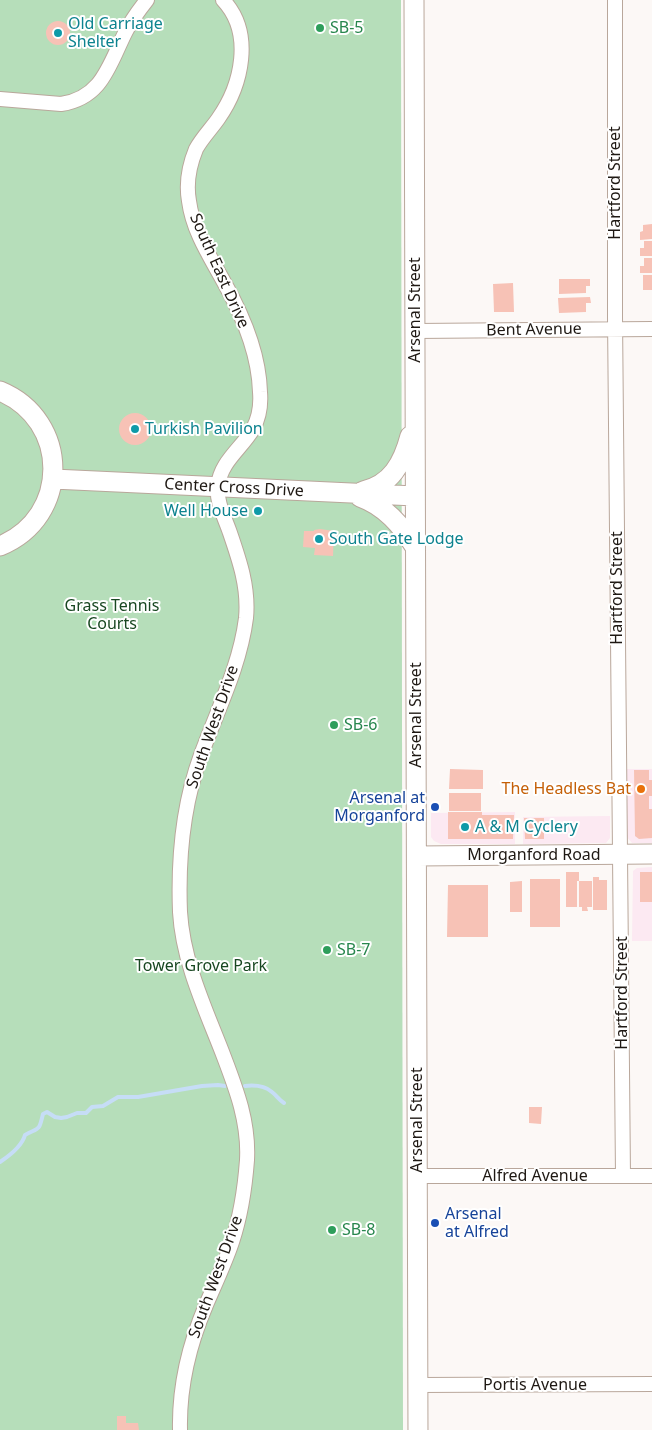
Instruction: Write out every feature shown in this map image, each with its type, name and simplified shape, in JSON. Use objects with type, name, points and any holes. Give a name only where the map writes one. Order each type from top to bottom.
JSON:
[{"type":"main road","name":"Arsenal Street","points":[[414,0],[418,1430]]},
{"type":"main road","points":[[0,391],[23,404],[40,423],[47,436],[53,466],[53,480],[46,503],[34,521],[18,536],[0,546]]},
{"type":"main road","points":[[352,494],[369,490],[388,480],[393,474],[404,456],[415,417]]},
{"type":"main road","name":"Center Cross Drive","points":[[53,480],[415,496]]},
{"type":"main road","points":[[352,494],[370,501],[389,514],[399,524],[415,547]]},
{"type":"main road","name":"Morganford Road","points":[[417,856],[652,854]]},
{"type":"street","points":[[0,99],[60,104],[88,94],[109,69],[126,32],[147,0]]},
{"type":"street","name":"South East Drive","points":[[218,487],[220,476],[225,466],[255,426],[260,396],[257,365],[246,331],[228,289],[206,252],[194,223],[189,202],[188,180],[196,149],[205,134],[219,118],[238,82],[240,30],[238,19],[223,0]]},
{"type":"street","name":"Hartford Street","points":[[615,0],[623,1176]]},
{"type":"street","name":"Bent Avenue","points":[[415,331],[652,329]]},
{"type":"street","name":"South West Drive","points":[[180,1430],[182,1382],[202,1315],[232,1241],[243,1197],[247,1157],[245,1120],[239,1098],[191,968],[185,949],[180,914],[180,867],[184,825],[190,797],[199,762],[234,666],[246,619],[247,600],[244,581],[240,563],[222,510],[218,487]]},
{"type":"street","name":"Alfred Avenue","points":[[417,1176],[652,1176]]},
{"type":"street","name":"Portis Avenue","points":[[418,1385],[652,1384]]},
{"type":"shaded area","points":[[626,769],[652,769],[652,843],[632,843],[627,837]]},
{"type":"shaded area","points":[[515,812],[515,844],[441,844],[434,841],[431,837],[431,813]]},
{"type":"shaded area","points":[[610,816],[610,838],[606,843],[523,844],[523,817]]},
{"type":"shaded area","points":[[652,867],[652,941],[632,941],[633,871],[637,868]]},
{"type":"green space","name":"Tower Grove Park","points":[[0,0],[401,0],[403,1430],[0,1430]]},
{"type":"building","name":"Old Carriage Shelter","points":[[58,21],[63,22],[69,28],[69,38],[63,44],[58,45],[53,44],[47,38],[46,33],[47,28],[53,22]]},
{"type":"building","points":[[652,224],[652,239],[640,240],[640,232],[643,231],[643,225]]},
{"type":"building","points":[[644,241],[652,241],[652,256],[640,256],[640,248],[644,248]]},
{"type":"building","points":[[644,258],[652,258],[652,273],[640,273],[640,266],[644,266]]},
{"type":"building","points":[[643,275],[652,275],[652,290],[643,290]]},
{"type":"building","points":[[559,279],[590,279],[590,286],[586,286],[586,293],[559,294]]},
{"type":"building","points":[[513,283],[514,312],[494,312],[493,284]]},
{"type":"building","points":[[590,297],[591,303],[586,303],[586,312],[559,313],[558,298]]},
{"type":"building","name":"Turkish Pavilion","points":[[135,413],[141,414],[146,418],[150,423],[150,435],[146,440],[141,444],[135,445],[129,444],[124,440],[120,435],[119,429],[120,423],[124,418],[129,414]]},
{"type":"building","name":"South Gate Lodge","points":[[320,529],[334,531],[333,556],[314,555],[315,548],[303,547],[304,531]]},
{"type":"building","points":[[450,769],[483,770],[483,789],[449,789]]},
{"type":"building","name":"The Headless Bat","points":[[634,770],[649,770],[649,780],[652,780],[652,796],[649,796],[649,809],[652,809],[652,838],[639,839],[635,836]]},
{"type":"building","points":[[449,793],[481,793],[481,811],[449,811]]},
{"type":"building","points":[[448,812],[482,812],[482,815],[514,815],[513,839],[448,839]]},
{"type":"building","points":[[524,818],[544,818],[544,839],[525,839]]},
{"type":"building","points":[[566,872],[579,872],[577,907],[566,907]]},
{"type":"building","points":[[640,872],[652,872],[652,902],[640,902]]},
{"type":"building","points":[[593,877],[599,877],[599,880],[607,880],[607,910],[593,910]]},
{"type":"building","points":[[530,879],[560,879],[560,927],[530,927]]},
{"type":"building","points":[[522,881],[522,912],[510,912],[510,882]]},
{"type":"building","points":[[579,881],[592,881],[592,907],[587,907],[588,911],[582,911],[582,907],[579,907]]},
{"type":"building","points":[[448,885],[488,885],[488,937],[447,937]]},
{"type":"building","points":[[529,1107],[542,1107],[541,1124],[529,1123]]},
{"type":"building","points":[[117,1416],[126,1416],[126,1423],[138,1423],[139,1430],[117,1430]]},
{"type":"waterway","points":[[0,1162],[18,1147],[25,1135],[38,1128],[43,1114],[47,1112],[61,1118],[77,1113],[86,1113],[92,1107],[103,1106],[118,1097],[138,1097],[202,1086],[225,1086]]},
{"type":"waterway","points":[[245,1086],[266,1088],[284,1103]]},
{"type":"place","name":"SB-5","points":[[320,28]]},
{"type":"place","name":"Old Carriage Shelter","points":[[58,33]]},
{"type":"place","name":"Turkish Pavilion","points":[[135,429]]},
{"type":"place","name":"Well House","points":[[258,511]]},
{"type":"place","name":"South Gate Lodge","points":[[319,539]]},
{"type":"place","name":"SB-6","points":[[334,725]]},
{"type":"place","name":"The Headless Bat","points":[[641,789]]},
{"type":"place","name":"Arsenal at Morganford","points":[[435,807]]},
{"type":"place","name":"A & M Cyclery","points":[[465,827]]},
{"type":"place","name":"SB-7","points":[[327,950]]},
{"type":"place","name":"Arsenal at Alfred","points":[[435,1223]]},
{"type":"place","name":"SB-8","points":[[332,1230]]},
{"type":"park label","name":"Grass Tennis Courts","points":[[112,615]]}]
